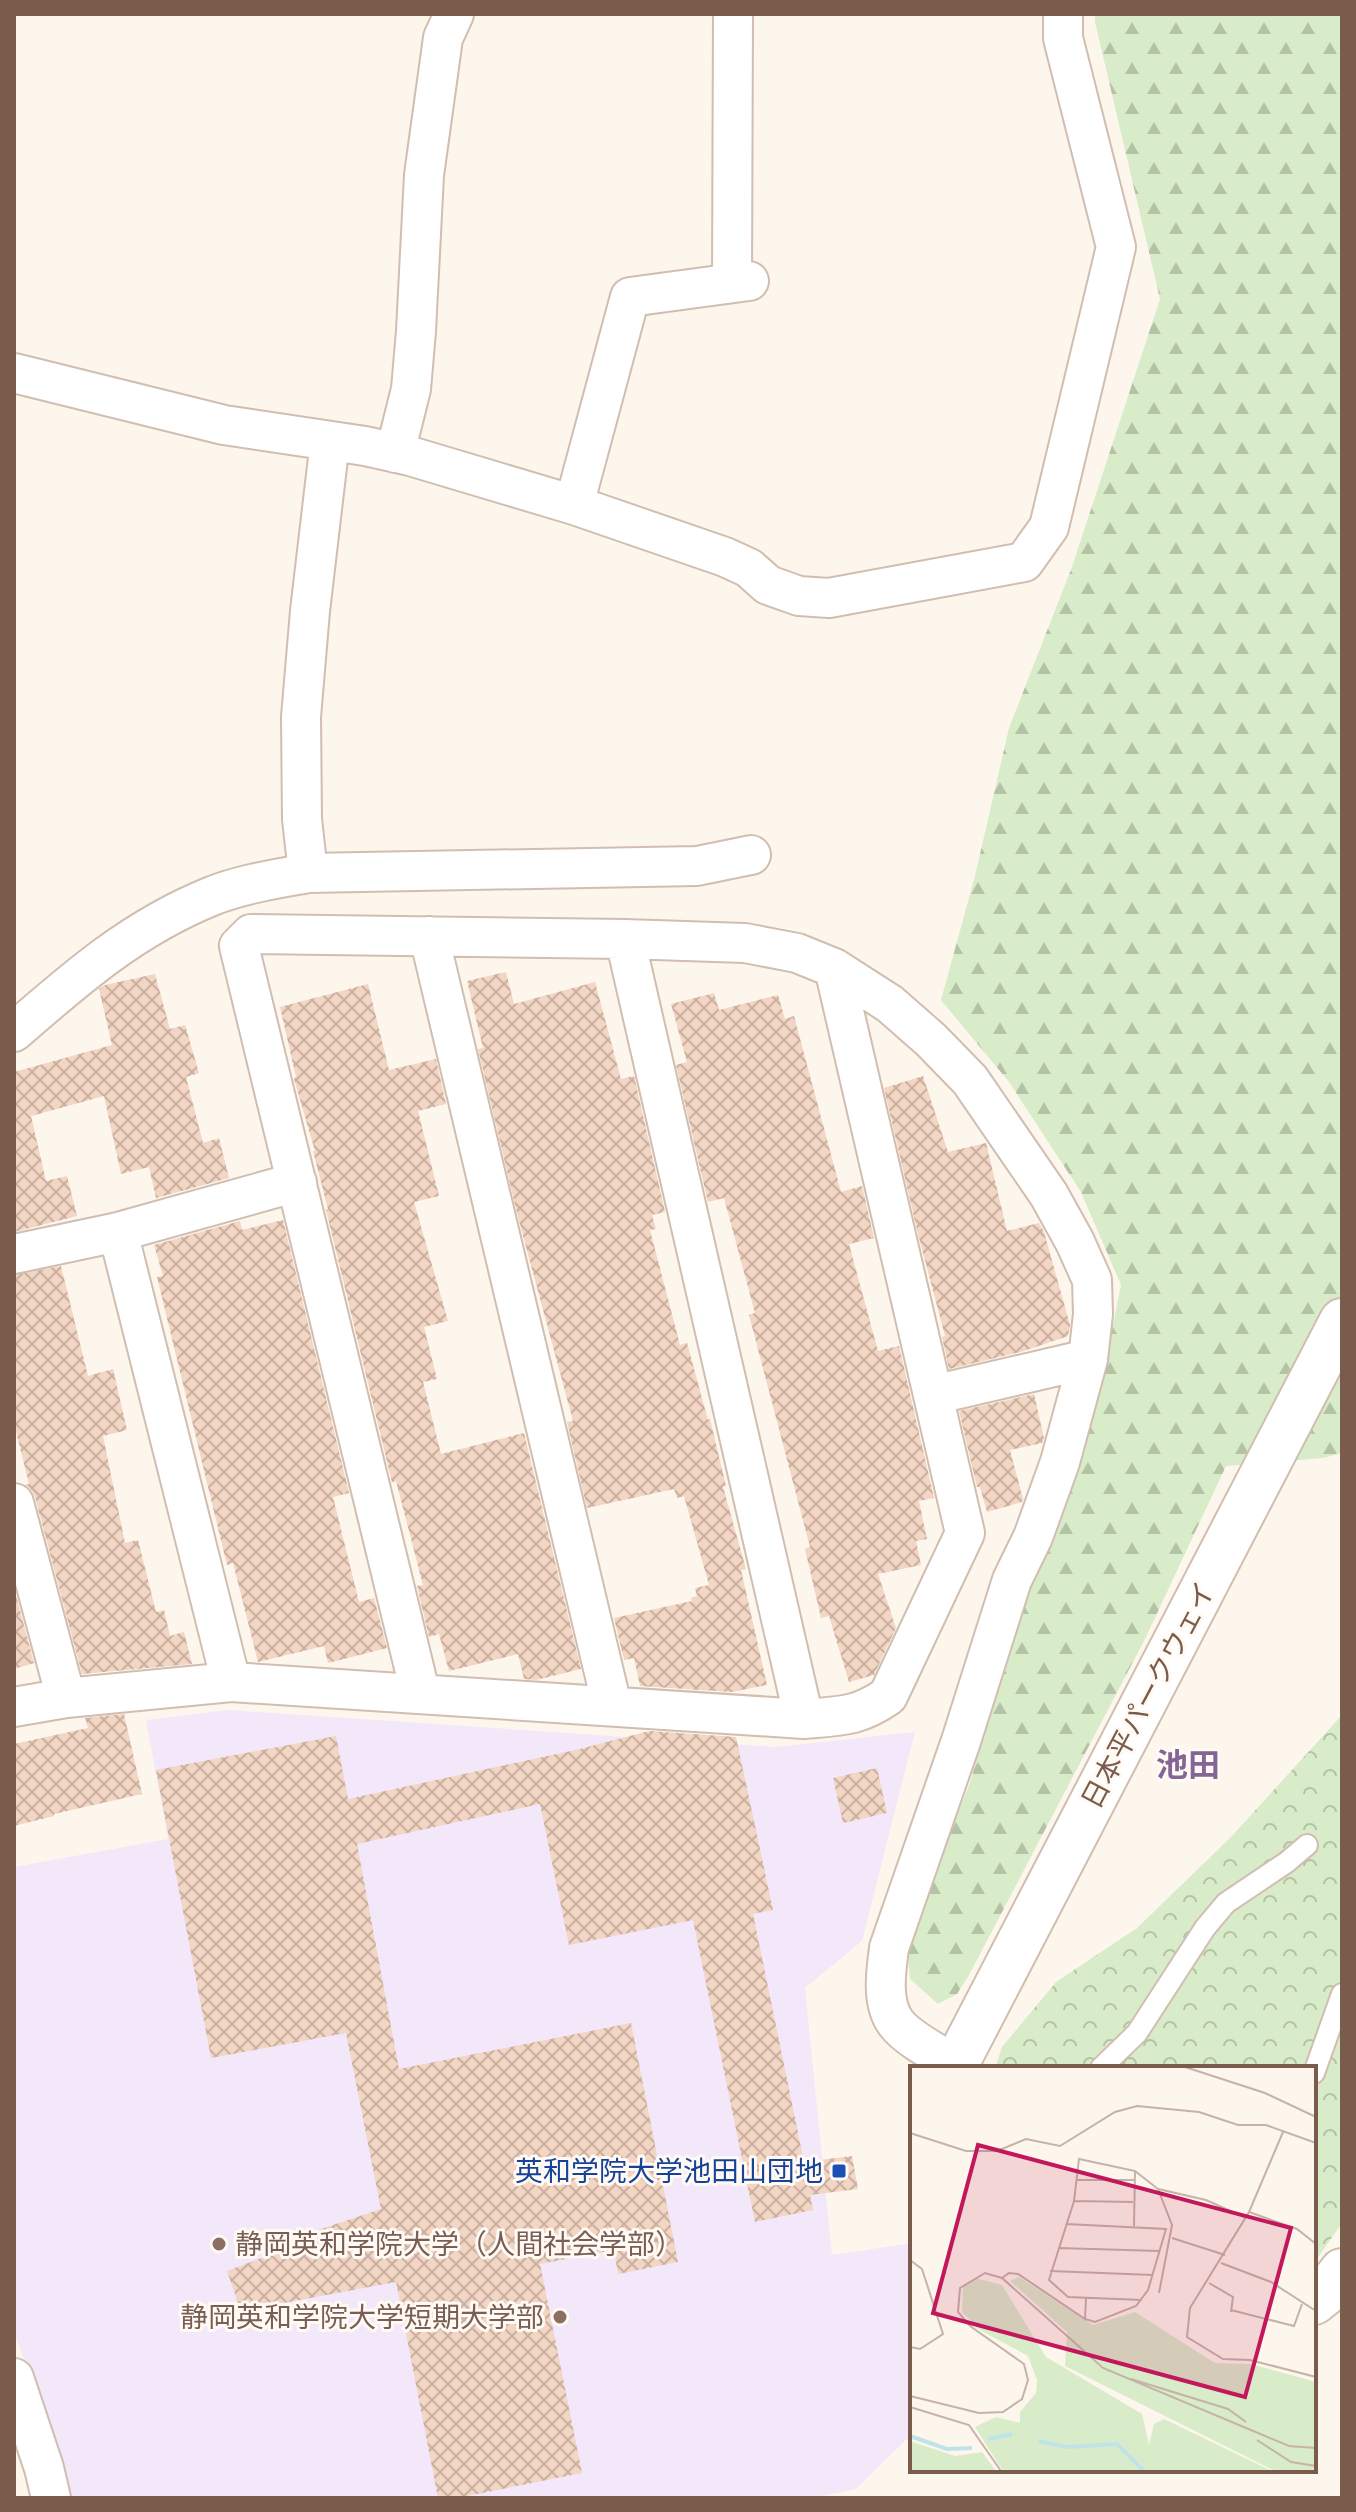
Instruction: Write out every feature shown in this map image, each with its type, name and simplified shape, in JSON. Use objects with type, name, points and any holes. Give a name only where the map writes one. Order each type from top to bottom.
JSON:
[{"type":"street","points":[[395,453],[411,389],[424,175],[443,38],[454,14]]},
{"type":"street","points":[[574,505],[630,297],[741,282],[733,14]]},
{"type":"street","points":[[14,373],[224,425],[395,453],[574,505],[725,557],[749,568],[768,585],[799,596],[829,598],[1024,562],[1049,527],[1116,247],[1063,38],[1063,14]]},
{"type":"street","points":[[308,873],[302,819],[301,717],[311,596],[330,441]]},
{"type":"street","points":[[14,1032],[91,965],[156,922],[214,895],[308,873],[697,866],[751,855]]},
{"type":"street","points":[[420,1692],[239,946],[251,934],[745,943],[797,953],[834,968],[890,1004],[970,1080],[1049,1195],[1092,1280],[1093,1314],[1088,1359],[1060,1462],[1033,1537],[1012,1580],[961,1741],[889,1948],[884,1978],[887,2000],[896,2023],[954,2066]]},
{"type":"street","points":[[429,936],[612,1706]]},
{"type":"street","points":[[625,939],[804,1719]]},
{"type":"street","points":[[14,1707],[66,1698],[231,1682],[804,1719],[852,1715],[888,1696],[965,1533],[834,968]]},
{"type":"street","points":[[14,1254],[118,1232],[297,1182]]},
{"type":"street","points":[[118,1232],[231,1682]]},
{"type":"street","name":"日本平パークウェイ","points":[[954,2066],[1342,1321]]},
{"type":"street","points":[[933,1395],[1088,1359]]},
{"type":"street","points":[[14,1503],[66,1698]]},
{"type":"street","points":[[1316,2300],[1342,2271]]},
{"type":"street","points":[[14,2378],[51,2498]]},
{"type":"lane","points":[[1103,2066],[1137,2033],[1205,1928],[1226,1903],[1307,1845]]},
{"type":"lane","points":[[1316,2067],[1342,1994]]},
{"type":"shaded area","points":[[228,1710],[775,1747],[915,1732],[862,1941],[805,1988],[832,2255],[910,2243],[910,2436],[856,2489],[812,2498],[72,2498],[65,2470],[14,2332],[14,1867],[168,1839],[146,1720]]},
{"type":"green space","points":[[1095,14],[1342,14],[1342,1453],[1323,1458],[1226,1466],[1145,1639],[969,1975],[957,1994],[938,2004],[910,1979],[906,1938],[970,1783],[1019,1608],[1072,1485],[1104,1370],[1121,1285],[1081,1192],[1009,1082],[941,1000],[975,876],[1009,728],[1072,567],[1160,299]]},
{"type":"green space","points":[[1342,1715],[1342,2223],[1316,2260],[1316,2066],[996,2066],[1002,2047],[1056,1982],[1137,1928],[1230,1838]]},
{"type":"building","points":[[506,972],[514,1004],[595,982],[621,1079],[634,1076],[665,1212],[652,1215],[656,1229],[650,1230],[680,1345],[687,1343],[710,1419],[726,1486],[723,1487],[746,1569],[741,1570],[767,1685],[732,1692],[640,1686],[634,1658],[624,1660],[614,1618],[692,1601],[691,1598],[697,1596],[695,1588],[709,1585],[684,1496],[677,1498],[674,1489],[587,1508],[567,1422],[573,1421],[518,1217],[478,1049],[483,1048],[467,981]]},
{"type":"building","points":[[155,974],[170,1029],[185,1025],[199,1073],[186,1077],[203,1143],[219,1138],[229,1178],[156,1198],[149,1167],[121,1174],[104,1096],[31,1116],[46,1181],[67,1176],[77,1216],[14,1232],[14,1072],[112,1045],[99,989]]},
{"type":"building","points":[[368,984],[389,1070],[436,1059],[446,1104],[418,1111],[439,1196],[414,1202],[448,1321],[424,1327],[437,1379],[423,1382],[441,1454],[524,1433],[581,1669],[536,1680],[524,1679],[518,1654],[449,1671],[439,1634],[429,1637],[417,1586],[423,1585],[396,1481],[392,1482],[326,1210],[315,1151],[294,1079],[280,1007]]},
{"type":"building","points":[[714,993],[719,1010],[778,995],[785,1019],[794,1016],[841,1192],[862,1186],[874,1238],[849,1244],[878,1351],[899,1346],[934,1498],[919,1501],[927,1539],[916,1541],[921,1565],[878,1574],[896,1628],[874,1675],[849,1682],[829,1616],[821,1618],[805,1549],[810,1547],[749,1315],[755,1313],[724,1198],[708,1202],[676,1065],[687,1062],[671,1004]]},
{"type":"building","points":[[923,1076],[948,1152],[986,1143],[1007,1231],[1039,1223],[1070,1325],[1068,1336],[1024,1351],[949,1369],[942,1337],[945,1336],[884,1088]]},
{"type":"building","points":[[283,1220],[349,1493],[333,1497],[359,1602],[374,1598],[387,1648],[328,1663],[324,1646],[258,1662],[233,1563],[227,1565],[157,1277],[163,1276],[154,1245],[240,1221],[242,1230]]},
{"type":"building","points":[[61,1266],[88,1376],[113,1369],[127,1430],[103,1436],[125,1543],[138,1540],[156,1612],[164,1610],[170,1636],[184,1632],[192,1664],[82,1674],[35,1497],[25,1485],[29,1484],[14,1423],[14,1275]]},
{"type":"building","points":[[1034,1394],[1044,1438],[1042,1443],[1010,1450],[1022,1502],[987,1512],[980,1487],[977,1487],[959,1411]]},
{"type":"building","points":[[14,1588],[34,1663],[14,1669]]},
{"type":"building","points":[[124,1714],[142,1794],[14,1826],[14,1744],[88,1728],[85,1718]]},
{"type":"building","points":[[649,1731],[736,1737],[773,1910],[753,1914],[804,2162],[852,2156],[858,2189],[810,2195],[813,2210],[755,2222],[693,1920],[569,1945],[540,1804],[357,1844],[399,2069],[631,2023],[678,2262],[618,2274],[614,2250],[540,2264],[582,2473],[457,2498],[438,2498],[396,2282],[241,2311],[227,2271],[303,2242],[300,2236],[381,2209],[346,2033],[211,2058],[156,1770],[336,1736],[348,1799]]},
{"type":"building","points":[[877,1768],[887,1813],[843,1823],[833,1778]]},
{"type":"place","name":"英和学院大学池田山団地","points":[[839,2171]]},
{"type":"place","name":"静岡英和学院大学（人間社会学部）","points":[[219,2244]]},
{"type":"place","name":"静岡英和学院大学短期大学部","points":[[560,2317]]},
{"type":"district","name":"池田","points":[[1188,1765]]}]
